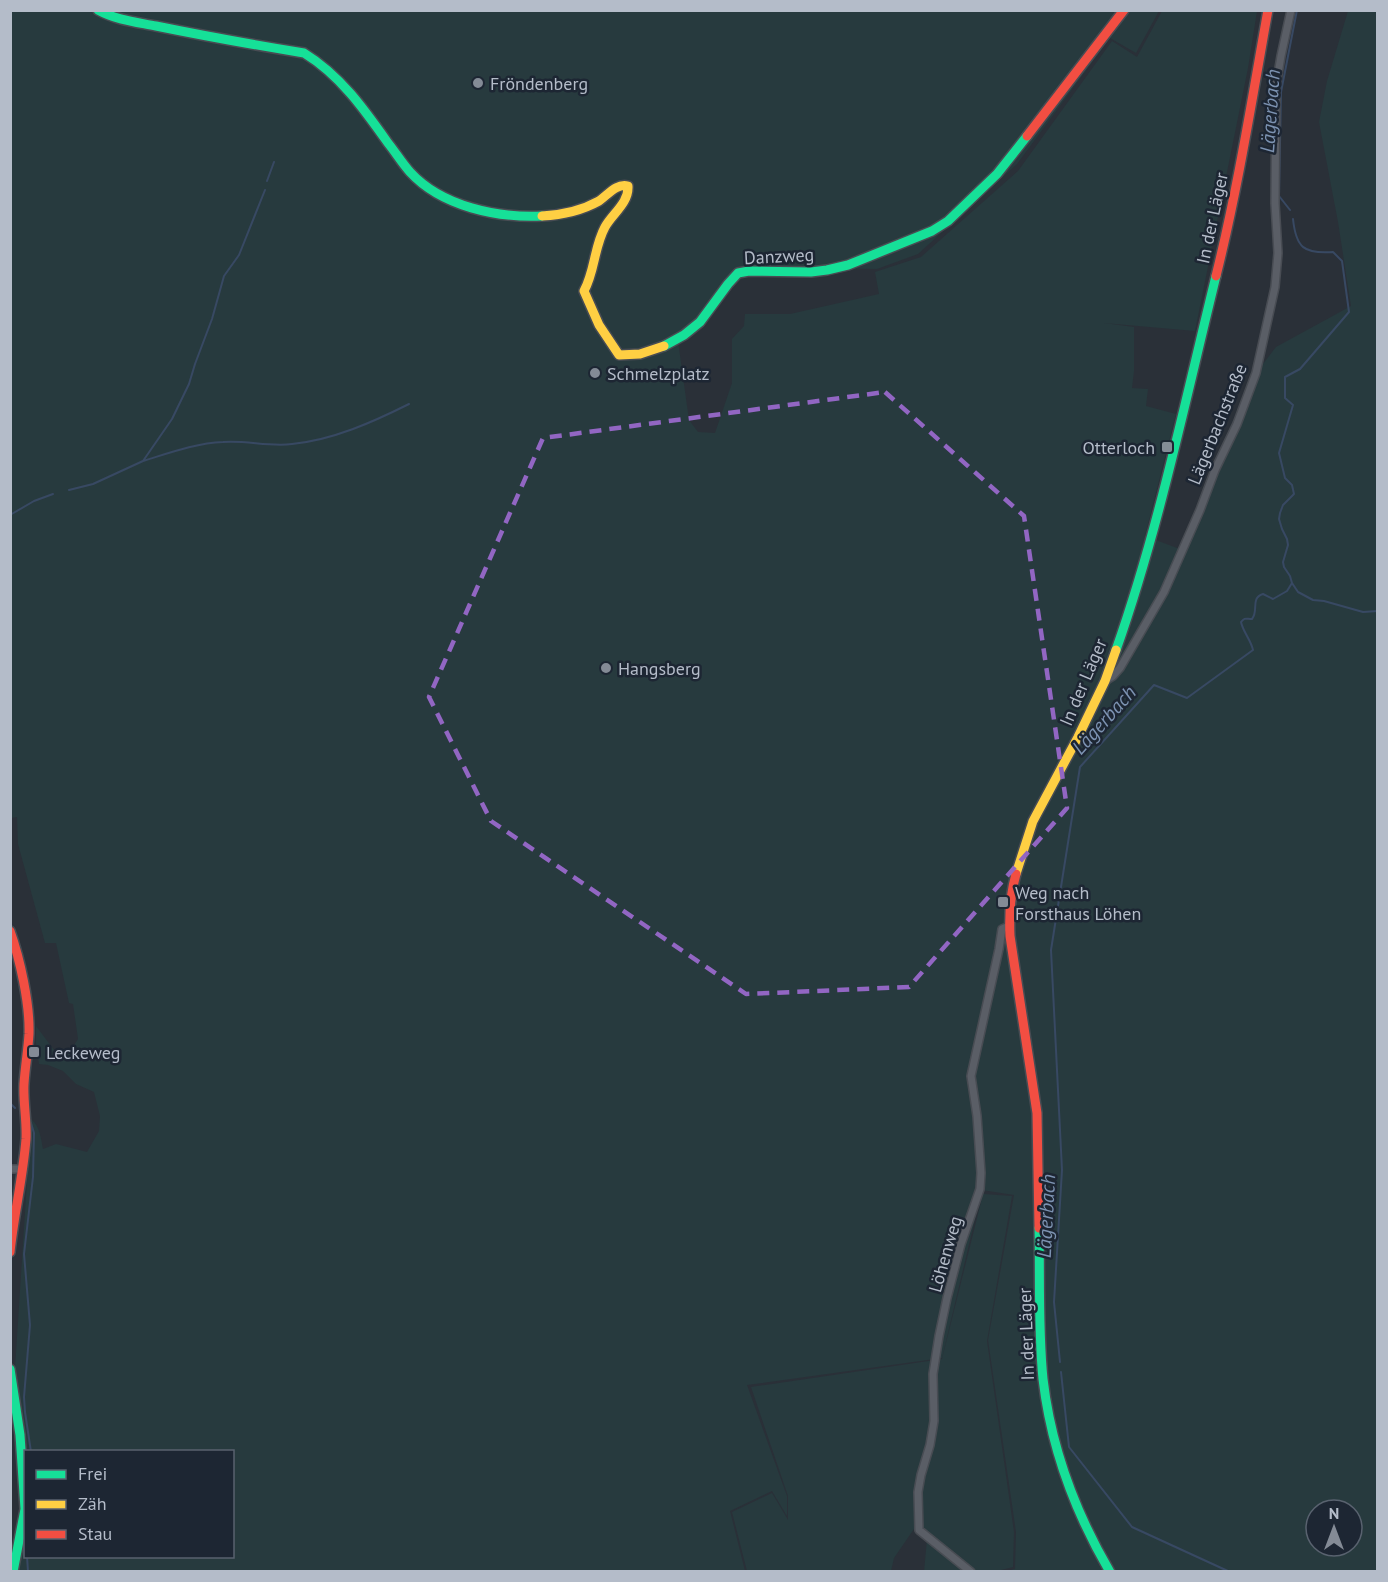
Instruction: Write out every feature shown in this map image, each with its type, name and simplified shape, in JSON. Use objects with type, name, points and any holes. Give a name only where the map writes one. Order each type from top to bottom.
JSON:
[{"type":"main road","name":"Danzweg","points":[[98,10],[122,20],[304,53],[315,58],[352,95],[416,177],[440,194],[477,209],[494,214],[543,216],[564,214],[587,207],[605,197],[618,186],[628,186],[628,196],[613,214],[601,234],[591,278],[584,291],[610,344],[620,356],[629,357],[662,347],[694,328],[738,273],[749,271],[811,272],[848,265],[932,231],[948,221],[997,174],[1124,10]]},
{"type":"main road","name":"In der Läger","points":[[1110,1572],[1078,1514],[1058,1451],[1044,1383],[1041,1349],[1038,1113],[1009,926],[1013,884],[1033,821],[1105,681],[1134,599],[1151,540],[1225,240],[1268,10]]},
{"type":"main road","points":[[10,931],[17,951],[28,1018],[28,1051],[24,1085],[26,1136],[10,1252]]},
{"type":"main road","points":[[10,1369],[20,1435],[24,1494]]},
{"type":"main road","points":[[13,1572],[24,1514]]},
{"type":"street","name":"Lägerbachstraße","points":[[1105,681],[1120,668],[1164,592],[1215,470],[1237,424],[1256,374],[1275,287],[1278,253],[1275,202],[1276,86],[1291,10]]},
{"type":"street","name":"Löhenweg","points":[[971,1572],[919,1530],[918,1492],[934,1421],[933,1374],[939,1336],[962,1244],[980,1189],[977,1116],[971,1076],[1002,929],[1009,926]]},
{"type":"street","points":[[10,1169],[23,1169]]},
{"type":"highlighted area","points":[[885,392],[1024,516],[1067,808],[909,987],[746,994],[491,821],[429,697],[543,438]]},
{"type":"green space","points":[[11,11],[1159,11],[1136,53],[1110,38],[1017,164],[918,254],[877,269],[750,267],[733,274],[695,327],[678,341],[689,420],[698,432],[715,433],[732,383],[732,339],[744,326],[745,314],[790,314],[879,294],[875,272],[921,257],[1018,171],[1112,41],[1137,57],[1162,11],[1257,11],[1248,68],[1195,331],[1104,323],[1134,327],[1132,388],[1148,389],[1146,406],[1176,414],[1145,536],[1185,551],[1256,373],[1276,347],[1351,306],[1319,122],[1327,81],[1348,11],[1377,11],[1377,1571],[1006,1571],[1015,1569],[1016,1532],[988,1340],[1014,1195],[982,1190],[942,1358],[747,1385],[787,1496],[787,1516],[772,1491],[730,1511],[745,1571],[11,1571],[24,1519],[24,1558],[234,1558],[234,1450],[26,1450],[14,1384],[31,1119],[38,1129],[43,1149],[56,1144],[87,1152],[99,1131],[100,1116],[94,1092],[76,1084],[63,1071],[39,1064],[36,1026],[57,1054],[69,1053],[78,1039],[73,1004],[69,1003],[56,943],[45,943],[18,844],[17,817],[11,818]]},
{"type":"green space","points":[[983,1194],[1012,1196],[987,1341],[1014,1532],[1013,1567],[997,1571],[974,1571],[916,1526],[894,1558],[891,1571],[747,1571],[732,1512],[772,1493],[788,1520],[788,1496],[751,1387],[942,1359]]},
{"type":"green space","points":[[927,1539],[968,1572],[924,1572]]},
{"type":"waterway","name":"Lägerbach","points":[[1290,210],[1279,196],[1281,92],[1297,10]]},
{"type":"waterway","points":[[267,181],[274,162]]},
{"type":"waterway","points":[[69,490],[93,484],[143,461],[172,419],[189,384],[212,319],[224,276],[239,255],[265,190]]},
{"type":"waterway","name":"Lägerbach","points":[[1293,219],[1296,237],[1303,247],[1315,252],[1333,252],[1342,261],[1349,312],[1300,369],[1285,377],[1285,398],[1293,405],[1279,453],[1285,478],[1292,485],[1294,494],[1283,505],[1279,519],[1288,545],[1283,562],[1284,567],[1298,592],[1313,600],[1363,612],[1378,611]]},
{"type":"waterway","points":[[143,461],[203,444],[232,442],[283,445],[323,439],[409,404]]},
{"type":"waterway","points":[[10,515],[34,501],[53,494]]},
{"type":"waterway","name":"Lägerbach","points":[[1060,1362],[1054,1302],[1062,1170],[1051,950],[1080,767],[1154,685],[1187,698],[1253,650],[1241,622],[1245,619],[1252,619],[1259,596],[1263,594],[1273,599],[1287,591],[1292,583]]},
{"type":"waterway","points":[[10,1103],[15,1108]]},
{"type":"waterway","points":[[31,1123],[34,1133],[33,1177],[24,1254],[30,1325],[24,1397],[31,1450]]},
{"type":"waterway","name":"Lägerbach","points":[[1061,1372],[1069,1447],[1132,1527],[1230,1572]]},
{"type":"waterway","points":[[27,1558],[28,1572]]},
{"type":"traffic: fast","points":[[98,10],[134,22],[304,53],[340,82],[370,118],[407,169],[423,184],[454,202],[472,208],[507,215],[542,216]]},
{"type":"traffic: fast","points":[[664,346],[684,335],[700,322],[738,273],[827,270],[848,265],[932,231],[948,221],[997,174],[1027,136]]},
{"type":"traffic: fast","points":[[1116,650],[1158,511],[1216,276]]},
{"type":"traffic: fast","points":[[1039,1228],[1041,1360],[1052,1430],[1066,1479],[1086,1526],[1110,1572]]},
{"type":"traffic: fast","points":[[10,1369],[20,1435],[24,1494]]},
{"type":"traffic: fast","points":[[13,1572],[24,1514]]},
{"type":"traffic: slow","points":[[542,216],[578,210],[599,201],[620,186],[628,186],[626,198],[601,235],[584,291],[599,325],[619,355],[640,354],[664,346]]},
{"type":"traffic: slow","points":[[1016,874],[1033,821],[1078,737],[1105,681],[1116,650]]},
{"type":"traffic: jam","points":[[1027,136],[1124,10]]},
{"type":"traffic: jam","points":[[1216,276],[1238,177],[1268,10]]},
{"type":"traffic: jam","points":[[1016,874],[1010,905],[1010,936],[1037,1113],[1039,1228]]},
{"type":"traffic: jam","points":[[10,931],[24,982],[29,1034],[24,1084],[26,1139],[10,1252]]},
{"type":"place","name":"Fröndenberg","points":[[478,83]]},
{"type":"place","name":"Schmelzplatz","points":[[595,373]]},
{"type":"place","name":"Otterloch","points":[[1167,447]]},
{"type":"place","name":"Hangsberg","points":[[606,668]]},
{"type":"place","name":"Weg nach Forsthaus Löhen","points":[[1003,902]]},
{"type":"place","name":"Leckeweg","points":[[34,1052]]}]
